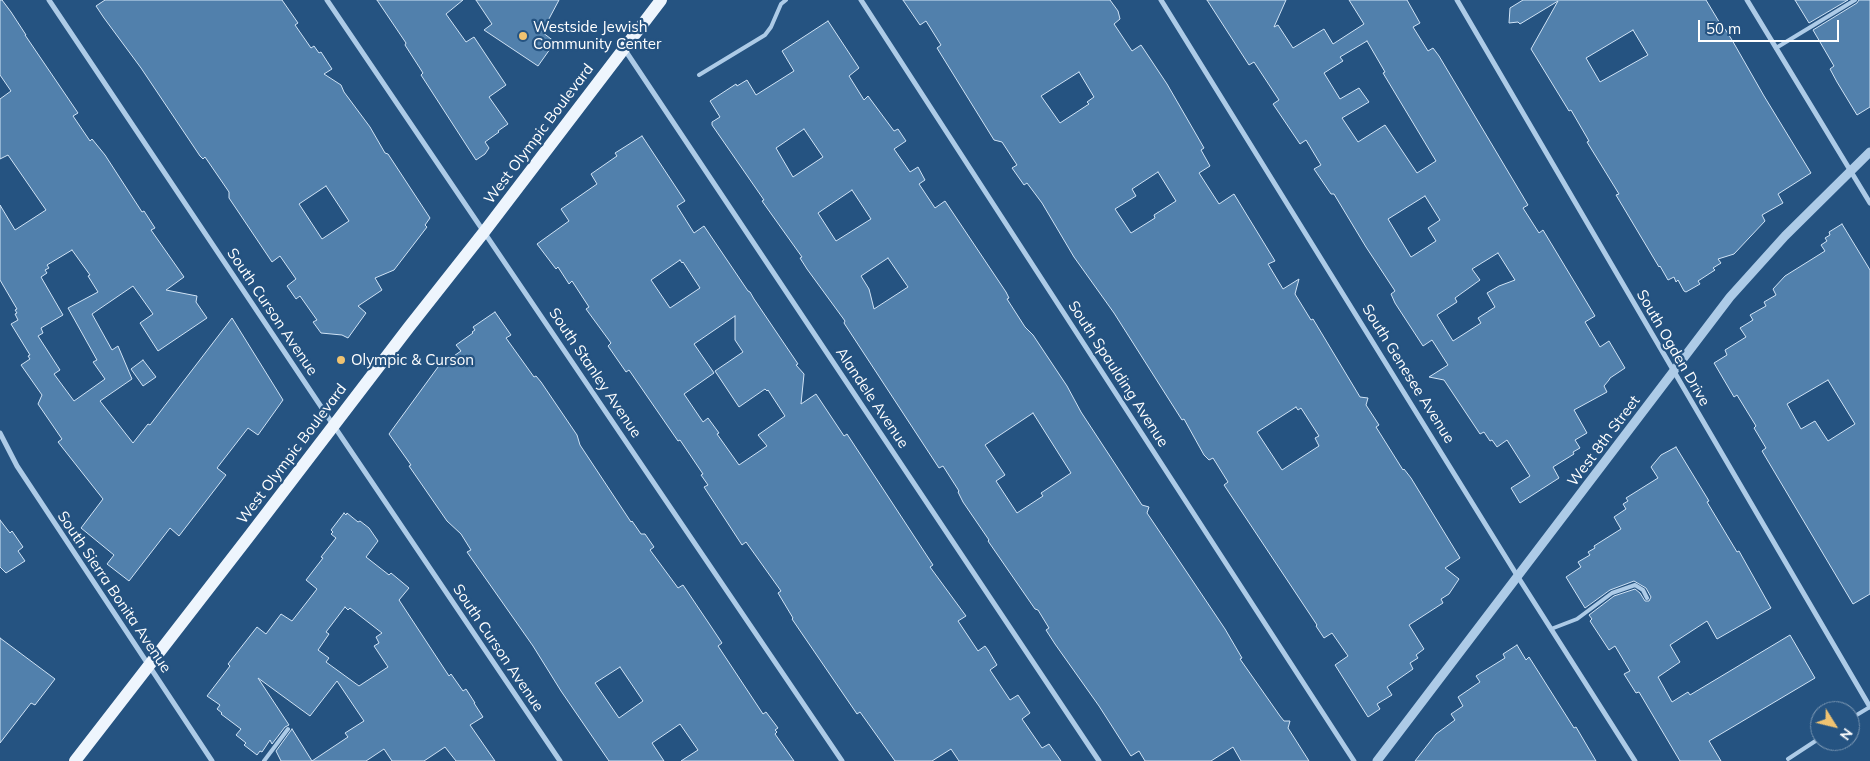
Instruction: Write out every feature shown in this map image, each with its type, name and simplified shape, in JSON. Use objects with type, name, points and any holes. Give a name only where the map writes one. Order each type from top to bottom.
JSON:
[{"type":"main road","name":"West Olympic Boulevard","points":[[75,761],[661,0]]},
{"type":"street","name":"South Curson Avenue","points":[[49,0],[560,761]]},
{"type":"street","name":"South Stanley Avenue","points":[[327,0],[842,761]]},
{"type":"street","name":"South Spaulding Avenue","points":[[861,0],[1354,761]]},
{"type":"street","name":"South Genesee Avenue","points":[[1160,0],[1518,577],[1635,761]]},
{"type":"street","name":"South Ogden Drive","points":[[1457,0],[1870,707]]},
{"type":"street","points":[[1747,0],[1870,203]]},
{"type":"street","name":"Alandele Avenue","points":[[624,49],[1100,761]]},
{"type":"street","name":"West 8th Street","points":[[1377,761],[1730,298],[1785,236],[1870,152]]},
{"type":"street","name":"South Sierra Bonita Avenue","points":[[0,433],[16,466],[212,761]]},
{"type":"lane","points":[[699,75],[765,35],[771,27],[781,4],[786,0]]},
{"type":"lane","points":[[1776,48],[1855,0]]},
{"type":"lane","points":[[1551,629],[1577,619],[1612,593],[1635,585],[1643,590],[1647,598]]},
{"type":"lane","points":[[264,761],[288,729]]},
{"type":"lane","points":[[1788,759],[1810,745]]},
{"type":"building","points":[[0,0],[2,0],[78,113],[73,116],[90,141],[92,139],[105,155],[142,212],[144,211],[155,228],[151,230],[184,277],[166,290],[197,296],[196,302],[207,318],[158,351],[140,323],[153,314],[133,286],[92,314],[112,350],[118,346],[132,379],[100,401],[133,443],[148,424],[150,425],[232,318],[283,400],[258,435],[248,428],[217,468],[226,475],[179,536],[170,528],[129,581],[107,564],[114,555],[81,528],[103,499],[58,442],[62,439],[38,404],[42,395],[21,365],[30,359],[28,356],[30,355],[11,324],[18,320],[15,314],[17,309],[0,280],[0,205],[15,230],[46,210],[8,155],[0,159],[0,99],[11,91],[0,75]],"holes":[[[72,250],[90,275],[88,276],[98,292],[68,308],[97,360],[93,362],[105,379],[74,401],[54,374],[60,370],[38,336],[43,333],[41,328],[63,315],[41,277],[47,273],[45,270],[49,268],[47,265]]]},
{"type":"building","points":[[105,0],[282,0],[298,23],[295,25],[311,48],[314,46],[319,53],[321,52],[332,69],[324,74],[341,85],[430,218],[425,225],[427,227],[394,270],[375,278],[382,290],[358,306],[366,313],[348,338],[342,335],[321,333],[313,322],[317,320],[300,296],[296,299],[287,286],[296,279],[280,256],[272,262],[229,198],[229,192],[205,157],[203,159],[200,156],[141,68],[96,6]],"holes":[[[326,186],[349,221],[322,239],[299,204]]]},
{"type":"building","points":[[377,0],[463,0],[446,14],[466,42],[474,37],[506,85],[489,97],[508,124],[485,142],[489,148],[485,154],[476,160],[421,75],[423,73],[405,45],[406,43]]},
{"type":"building","name":"Westside Jewish Community Center","points":[[476,0],[559,0],[542,32],[555,42],[538,66],[484,30],[492,24]]},
{"type":"building","points":[[903,0],[1110,0],[1118,11],[1120,19],[1114,24],[1132,51],[1141,45],[1167,84],[1204,148],[1201,150],[1210,166],[1199,173],[1219,204],[1234,194],[1275,261],[1268,264],[1283,289],[1299,279],[1295,294],[1311,320],[1313,319],[1360,397],[1368,398],[1366,405],[1379,425],[1376,427],[1403,470],[1411,478],[1460,558],[1445,568],[1459,579],[1449,594],[1441,599],[1443,603],[1409,625],[1424,649],[1416,655],[1418,658],[1410,663],[1413,669],[1387,687],[1392,695],[1377,704],[1380,709],[1368,717],[1335,665],[1348,656],[1332,633],[1324,638],[1224,485],[1228,482],[1213,458],[1209,460],[1204,455],[1184,419],[1182,420],[1114,313],[1074,257],[1042,203],[1027,183],[1024,185],[1012,168],[1017,165],[1002,142],[994,140],[937,48],[941,45],[926,21],[920,25]],"holes":[[[1079,72],[1094,97],[1087,102],[1089,104],[1060,123],[1041,96]],[[1158,172],[1176,201],[1154,215],[1155,218],[1131,233],[1115,209],[1136,196],[1132,189]],[[1296,407],[1298,410],[1301,408],[1319,436],[1315,438],[1319,446],[1282,470],[1257,432]]]},
{"type":"building","points":[[1207,0],[1286,0],[1274,27],[1278,25],[1293,48],[1324,29],[1333,44],[1364,24],[1349,0],[1407,0],[1420,23],[1413,27],[1428,51],[1433,48],[1439,56],[1528,205],[1523,208],[1539,233],[1543,230],[1595,316],[1585,322],[1600,347],[1609,341],[1625,368],[1610,378],[1604,386],[1607,392],[1574,410],[1587,433],[1575,440],[1580,448],[1573,452],[1574,454],[1553,467],[1559,478],[1520,503],[1511,488],[1530,476],[1507,440],[1497,447],[1484,432],[1480,434],[1444,380],[1429,377],[1448,365],[1432,340],[1423,346],[1395,303],[1391,294],[1395,291],[1334,194],[1331,194],[1314,169],[1321,165],[1306,140],[1300,144],[1273,104],[1279,100],[1254,62],[1249,65]],"holes":[[[1367,41],[1385,72],[1383,73],[1436,161],[1417,173],[1385,125],[1358,142],[1342,118],[1369,102],[1359,88],[1340,99],[1324,73],[1343,61],[1340,57]],[[1425,196],[1440,220],[1428,228],[1436,241],[1411,257],[1388,219]],[[1498,253],[1515,280],[1487,293],[1495,307],[1478,318],[1481,323],[1453,341],[1437,315],[1457,302],[1455,298],[1480,280],[1472,269]]]},
{"type":"building","points":[[1523,0],[1706,0],[1811,173],[1778,194],[1783,203],[1762,215],[1765,221],[1734,254],[1718,259],[1721,263],[1713,268],[1715,270],[1698,281],[1700,284],[1686,292],[1684,291],[1678,280],[1676,282],[1674,277],[1668,280],[1659,267],[1616,195],[1619,194],[1587,142],[1589,141],[1571,110],[1569,111],[1531,49],[1558,1],[1520,24],[1518,22],[1509,23],[1510,8]],"holes":[[[1633,30],[1648,55],[1600,82],[1586,58]]]},
{"type":"building","points":[[1795,0],[1848,0],[1809,23]]},
{"type":"building","points":[[1859,0],[1870,0],[1870,107],[1857,115],[1830,69],[1834,66],[1813,30]]},
{"type":"building","points":[[828,21],[859,68],[849,76],[864,100],[868,96],[894,131],[898,129],[906,141],[894,149],[910,172],[918,167],[925,180],[919,184],[935,208],[945,201],[1006,292],[1009,298],[1007,299],[1025,327],[1033,335],[1067,386],[1081,412],[1142,505],[1149,507],[1147,513],[1225,629],[1242,658],[1240,659],[1284,721],[1290,721],[1288,728],[1309,761],[1241,761],[1233,747],[1211,761],[1145,761],[1139,751],[1131,756],[1046,630],[1049,628],[1038,610],[1035,609],[988,541],[943,466],[939,468],[844,323],[845,321],[807,269],[800,258],[802,257],[762,201],[764,200],[712,125],[712,122],[720,117],[710,101],[736,84],[737,86],[747,80],[756,95],[794,71],[782,51]],"holes":[[[804,129],[823,157],[793,177],[776,148]],[[852,190],[871,219],[836,241],[818,213]],[[888,258],[908,287],[874,309],[869,289],[861,276]],[[1033,413],[1071,473],[1041,493],[1043,496],[1017,513],[996,481],[1005,475],[985,445]]]},
{"type":"building","points":[[642,136],[685,201],[677,206],[694,233],[704,226],[798,364],[796,365],[804,374],[801,404],[816,394],[844,436],[847,434],[933,565],[930,567],[966,616],[958,621],[978,651],[985,646],[988,650],[997,665],[990,670],[1010,700],[1018,695],[1030,713],[1022,719],[1042,748],[1049,744],[1061,761],[959,761],[951,749],[932,761],[895,761],[860,712],[857,714],[792,619],[778,593],[781,591],[746,542],[742,545],[704,487],[708,485],[701,475],[703,474],[680,440],[678,441],[629,370],[626,372],[608,346],[611,343],[586,309],[589,307],[572,281],[569,284],[558,267],[556,269],[537,244],[569,221],[561,209],[597,184],[591,174],[617,156],[615,153]],"holes":[[[680,260],[700,288],[670,308],[651,280]],[[735,316],[735,340],[743,352],[715,371],[739,407],[765,389],[768,390],[785,416],[758,435],[767,446],[739,465],[708,418],[703,422],[684,394],[714,373],[694,344]]]},
{"type":"building","points":[[1842,224],[1870,270],[1870,594],[1853,604],[1762,451],[1766,448],[1754,428],[1756,426],[1737,395],[1734,397],[1714,363],[1727,355],[1725,350],[1746,337],[1740,328],[1753,320],[1750,315],[1766,306],[1764,302],[1776,295],[1773,289],[1785,276],[1825,251],[1821,245],[1827,241],[1825,238],[1830,235],[1829,232]],"holes":[[[1828,380],[1855,424],[1828,441],[1815,421],[1801,429],[1787,404]]]},
{"type":"building","points":[[495,312],[511,335],[506,338],[534,377],[536,376],[541,382],[577,435],[580,445],[631,522],[641,534],[645,534],[654,547],[650,550],[678,588],[683,585],[722,643],[718,646],[763,714],[766,712],[778,728],[775,730],[777,732],[775,734],[794,761],[681,761],[698,750],[680,724],[652,743],[664,761],[609,761],[533,646],[467,552],[471,550],[461,534],[447,521],[389,434],[438,367],[461,351],[456,345],[473,333],[475,330],[473,327]],"holes":[[[620,667],[643,701],[619,718],[595,683]]]},
{"type":"building","points":[[143,360],[156,377],[143,386],[131,369]]},
{"type":"building","points":[[1676,447],[1771,608],[1717,639],[1707,621],[1670,645],[1680,662],[1658,677],[1672,702],[1688,692],[1690,695],[1790,635],[1815,678],[1709,741],[1721,761],[1680,761],[1639,692],[1636,693],[1624,674],[1630,671],[1615,646],[1609,650],[1590,621],[1592,619],[1589,615],[1614,596],[1635,589],[1645,601],[1649,601],[1651,597],[1646,588],[1634,581],[1610,590],[1585,608],[1566,577],[1581,567],[1578,562],[1590,555],[1588,552],[1595,548],[1594,546],[1621,529],[1614,517],[1626,509],[1623,504],[1628,501],[1626,498],[1658,478],[1651,467],[1661,455]]},
{"type":"building","points":[[344,513],[346,515],[347,513],[369,528],[378,541],[366,557],[389,575],[391,573],[409,588],[399,600],[449,676],[451,674],[463,691],[466,689],[475,703],[483,717],[470,725],[495,761],[456,761],[445,747],[424,761],[392,761],[384,749],[366,761],[312,761],[348,737],[345,733],[364,721],[337,681],[310,716],[258,678],[289,725],[285,727],[272,744],[270,740],[262,752],[260,751],[257,755],[244,745],[246,743],[236,735],[241,729],[221,714],[217,709],[220,705],[207,696],[230,666],[228,664],[257,627],[266,634],[281,614],[292,621],[317,589],[306,580],[336,538],[331,534],[333,532],[331,530]],"holes":[[[345,607],[348,610],[350,608],[382,633],[376,637],[379,643],[374,646],[388,667],[359,686],[326,662],[329,658],[318,650],[329,634],[326,632]]]},
{"type":"building","points":[[0,520],[10,533],[12,531],[23,547],[18,551],[25,561],[6,573],[0,567]]},
{"type":"building","points":[[0,638],[55,679],[35,705],[31,703],[0,743]]},
{"type":"building","points":[[1517,645],[1526,660],[1529,657],[1574,728],[1576,727],[1596,761],[1415,761],[1436,734],[1455,720],[1451,714],[1463,706],[1458,697],[1480,682],[1476,676],[1505,658],[1503,654]]},
{"type":"building","points":[[292,729],[312,761],[281,761],[276,751]]},
{"type":"place","name":"Westside Jewish Community Center","points":[[523,36]]},
{"type":"place","name":"Olympic & Curson","points":[[341,360]]}]
